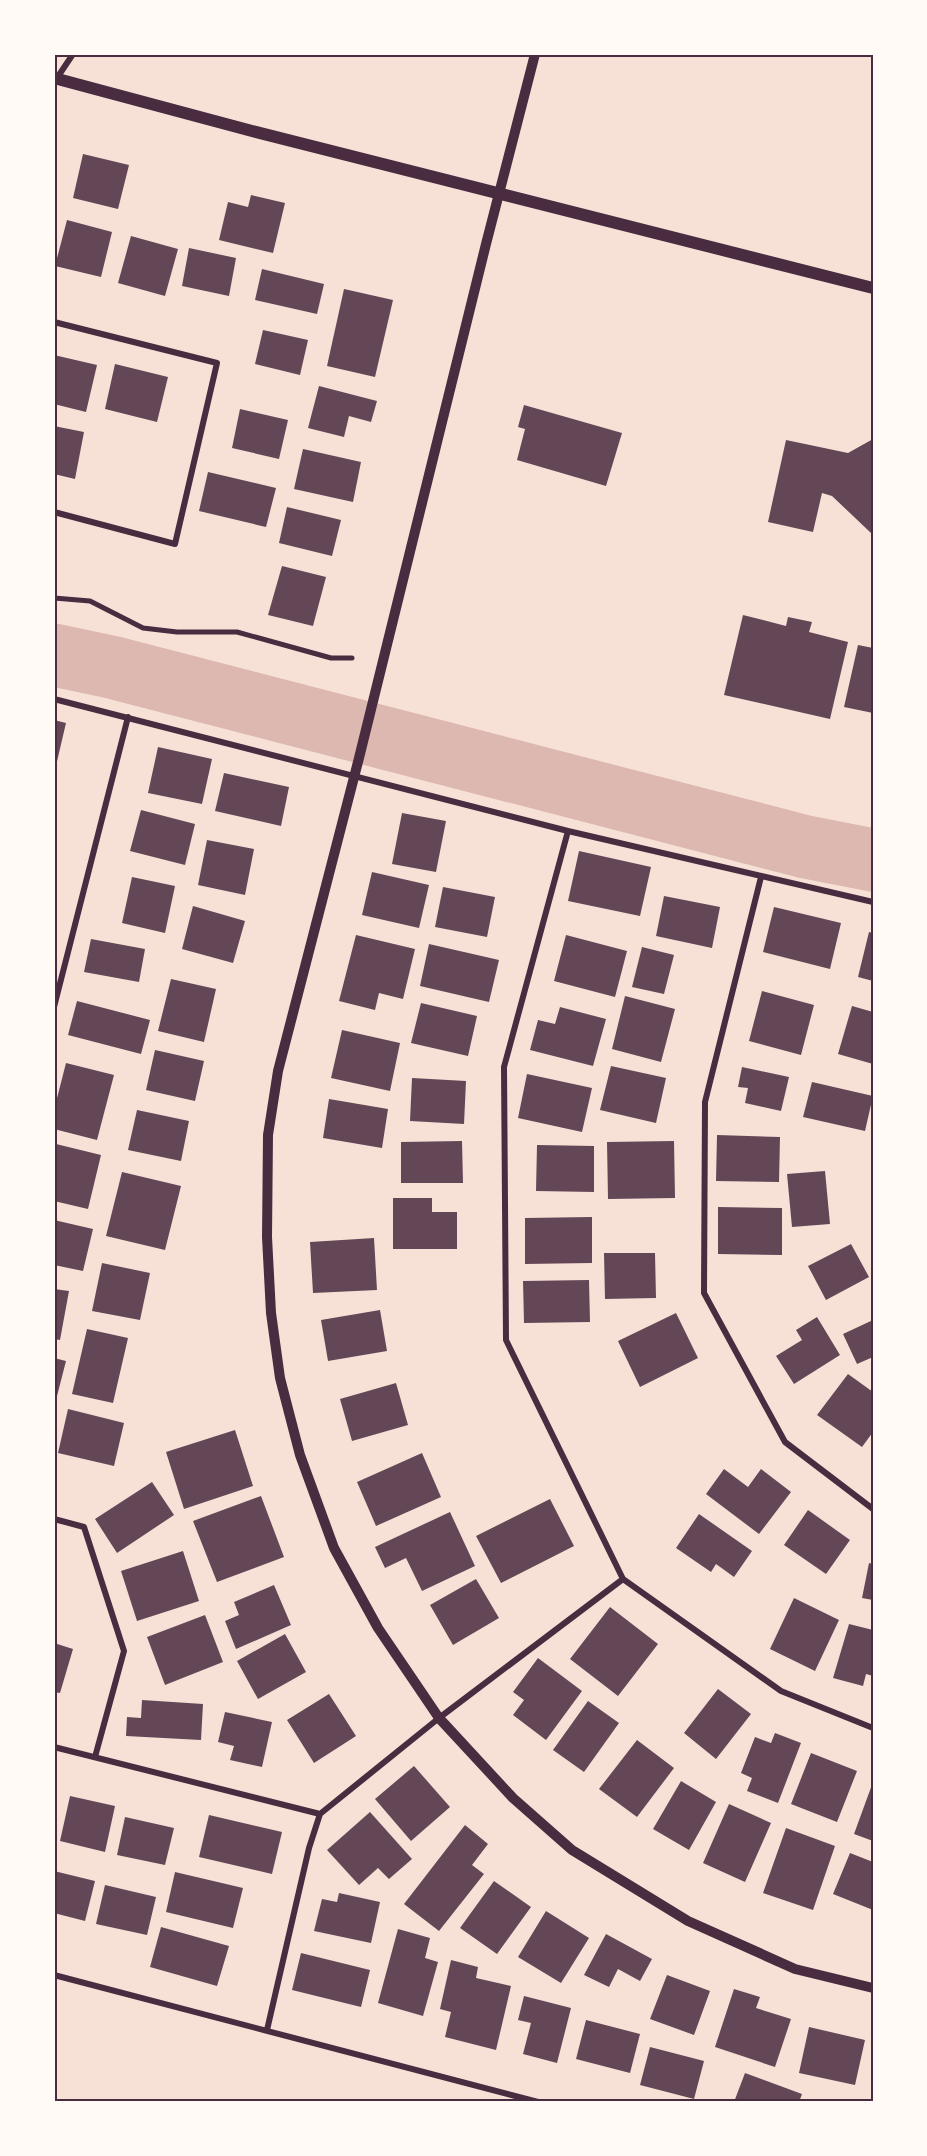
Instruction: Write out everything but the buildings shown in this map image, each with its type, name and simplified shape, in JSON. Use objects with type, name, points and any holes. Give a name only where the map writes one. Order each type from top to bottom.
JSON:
[{"type":"main road","points":[[55,81],[873,288]]},
{"type":"street","points":[[55,81],[73,54]]},
{"type":"street","points":[[535,54],[359,758],[278,1071],[268,1135],[267,1238],[271,1313],[280,1378],[297,1444],[334,1548],[378,1628],[439,1718],[513,1798],[572,1850],[688,1921],[795,1969],[873,1988]]},
{"type":"street","points":[[54,322],[217,363],[175,544],[54,512]]},
{"type":"street","points":[[54,598],[90,601],[143,628],[177,632],[237,632],[331,658],[352,658]]},
{"type":"street","points":[[54,699],[568,831],[873,902]]},
{"type":"street","points":[[54,1007],[128,717]]},
{"type":"street","points":[[568,831],[504,1067],[506,1340],[623,1579],[781,1690],[873,1728]]},
{"type":"street","points":[[761,877],[705,1102],[704,1293],[784,1442],[873,1509]]},
{"type":"street","points":[[54,1519],[84,1527],[124,1651],[95,1757]]},
{"type":"street","points":[[267,2030],[309,1848],[320,1814],[439,1718],[623,1579]]},
{"type":"street","points":[[54,1747],[320,1814]]},
{"type":"street","points":[[54,1975],[538,2102]]},
{"type":"waterway","points":[[54,655],[111,667],[806,847],[873,860]]}]
